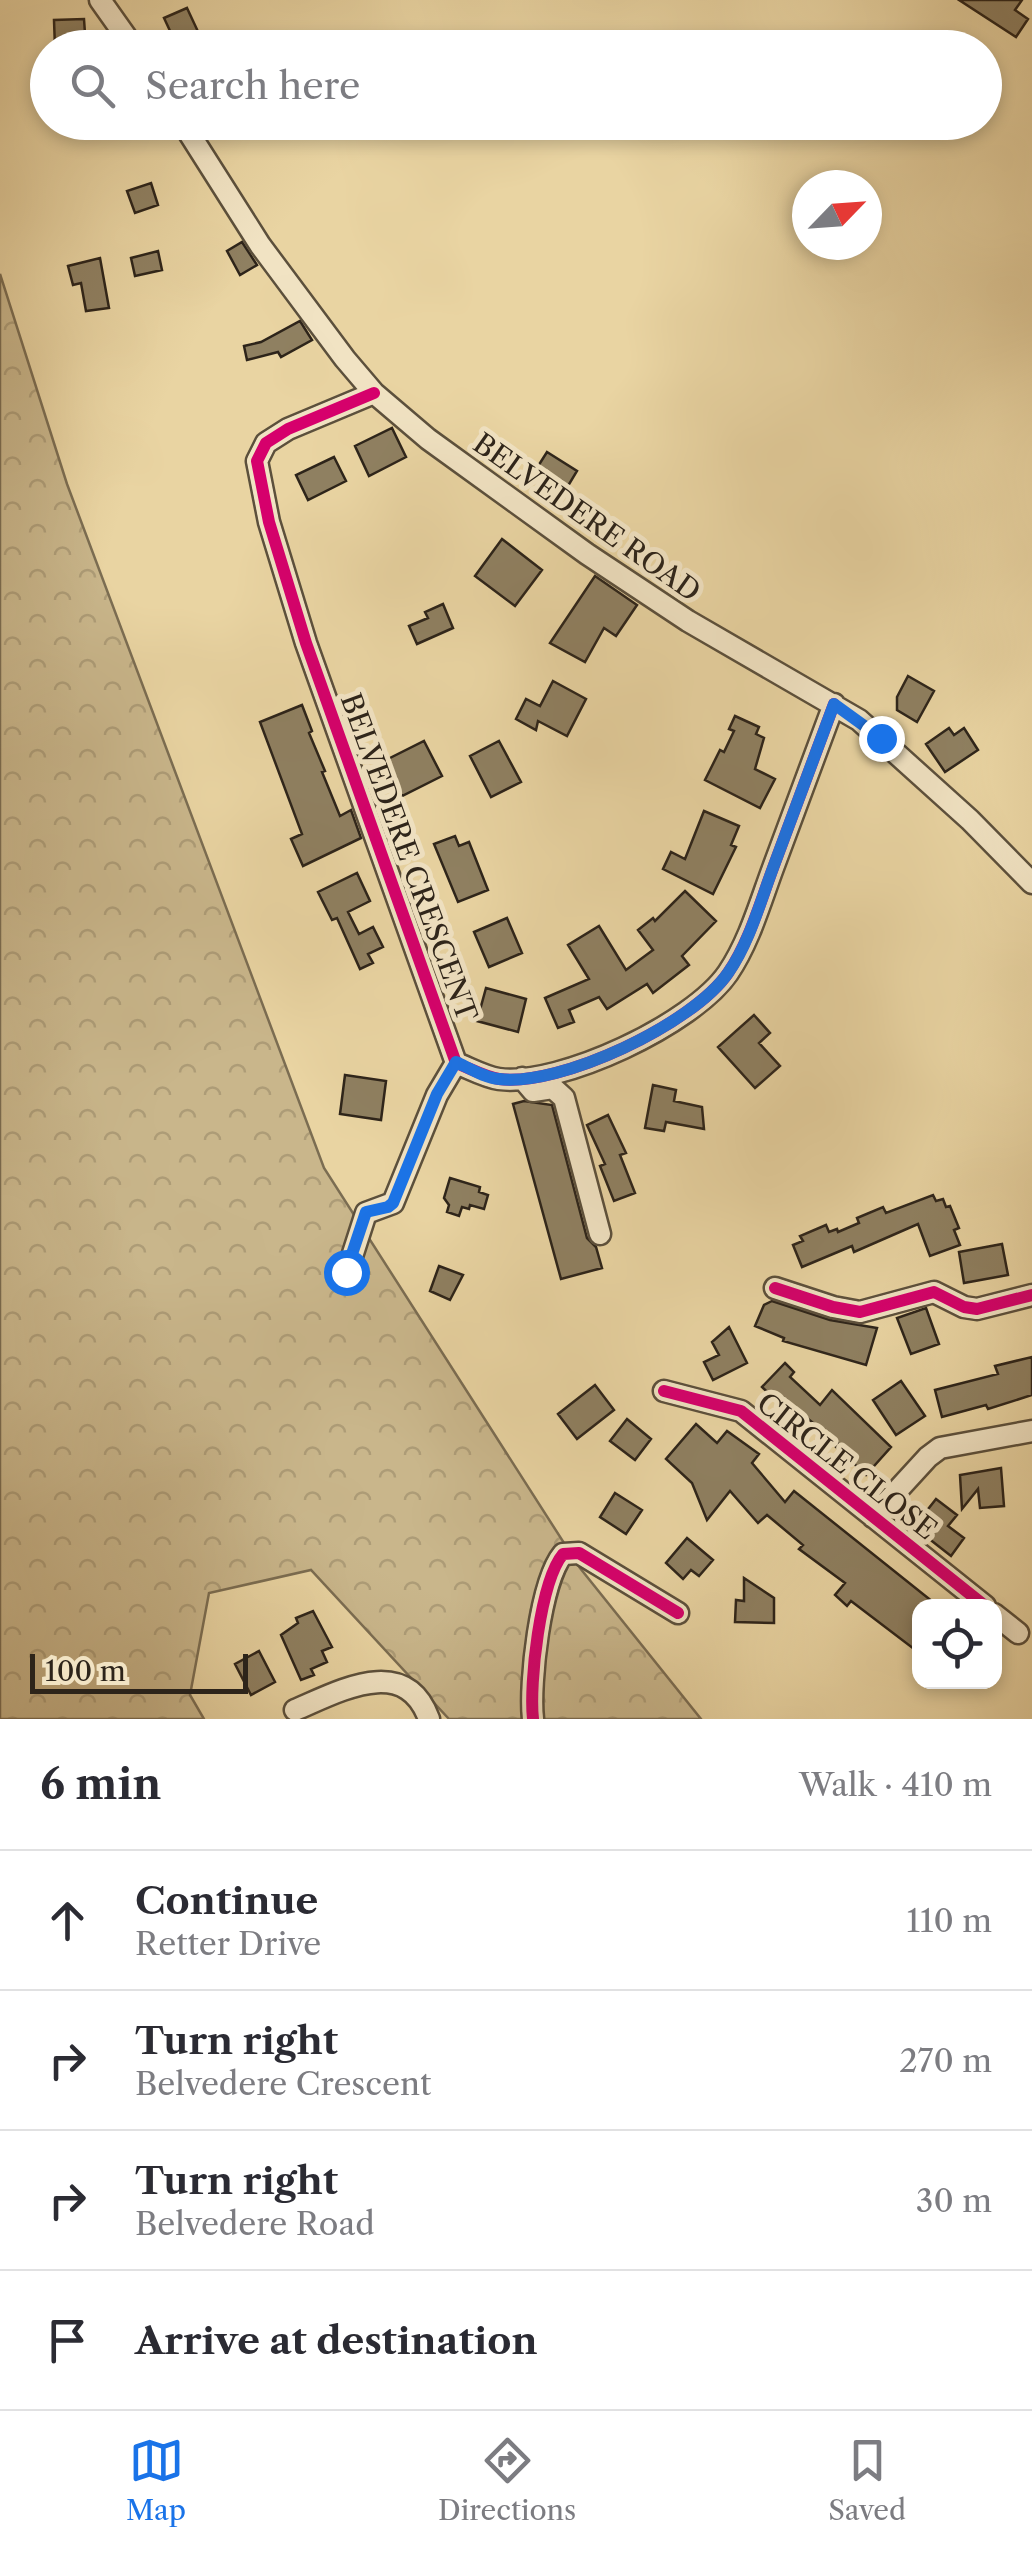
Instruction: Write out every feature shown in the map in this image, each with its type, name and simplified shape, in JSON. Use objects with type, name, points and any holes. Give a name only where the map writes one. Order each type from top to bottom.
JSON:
[{"type":"street","points":[[100,0],[121,30]]},
{"type":"street","name":"BELVEDERE ROAD","points":[[194,140],[260,244],[374,393],[428,440],[587,554],[688,621],[834,704],[881,738],[1032,883]]},
{"type":"street","name":"BELVEDERE CRESCENT","points":[[374,393],[288,429],[266,442],[257,461],[270,522],[306,642],[456,1062],[498,1079],[540,1076],[631,1046],[702,999],[727,974],[751,927],[834,704]]},
{"type":"street","points":[[346,1272],[366,1212],[393,1203],[437,1094],[456,1062]]},
{"type":"street","points":[[522,1078],[533,1091],[553,1088],[564,1098],[600,1234]]},
{"type":"street","points":[[775,1288],[860,1312],[934,1292],[977,1310],[1032,1295]]},
{"type":"street","name":"CIRCLE CLOSE","points":[[664,1390],[741,1411],[976,1599]]},
{"type":"street","points":[[873,1518],[940,1448],[1032,1431]]},
{"type":"street","points":[[533,1719],[530,1693],[545,1600],[562,1554],[579,1553],[678,1613]]},
{"type":"street","points":[[1002,1620],[1018,1633]]},
{"type":"street","points":[[295,1710],[369,1680],[389,1682],[409,1691],[424,1707],[428,1719]]},
{"type":"green space","points":[[0,274],[67,484],[324,1168],[580,1568],[701,1719],[449,1719],[311,1570],[209,1593],[190,1695],[204,1719],[0,1719]]},
{"type":"building","points":[[959,0],[1022,0],[1015,10],[1028,19],[1016,37]]},
{"type":"building","points":[[187,8],[197,30],[170,30],[164,18]]},
{"type":"building","points":[[84,19],[85,30],[54,30],[54,20]]},
{"type":"building","points":[[151,183],[158,205],[135,213],[127,191]]},
{"type":"building","points":[[242,242],[257,265],[240,275],[227,251]]},
{"type":"building","points":[[158,251],[162,270],[135,276],[131,258]]},
{"type":"building","points":[[100,258],[109,308],[86,311],[81,283],[73,285],[68,266]]},
{"type":"building","points":[[300,321],[312,340],[281,357],[278,352],[247,360],[244,346],[261,342]]},
{"type":"building","points":[[392,428],[406,457],[369,476],[355,446]]},
{"type":"building","points":[[547,452],[577,471],[565,491],[535,471]]},
{"type":"building","points":[[334,457],[346,481],[308,500],[296,475]]},
{"type":"building","points":[[502,539],[542,570],[515,606],[475,576]]},
{"type":"building","points":[[595,576],[637,605],[616,636],[604,628],[585,662],[550,643]]},
{"type":"building","points":[[443,604],[453,628],[417,644],[409,626],[428,618],[425,612]]},
{"type":"building","points":[[908,676],[934,691],[917,722],[897,710],[897,697]]},
{"type":"building","points":[[553,681],[586,699],[567,736],[538,721],[536,730],[516,719],[526,699],[540,706]]},
{"type":"building","points":[[302,705],[340,816],[351,810],[361,838],[303,866],[291,839],[302,834],[260,722]]},
{"type":"building","points":[[735,716],[759,727],[756,734],[764,738],[755,769],[775,779],[760,808],[705,780],[734,731],[729,729]]},
{"type":"building","points":[[949,728],[954,735],[964,728],[978,750],[945,772],[926,744]]},
{"type":"building","points":[[424,741],[442,776],[402,796],[384,761]]},
{"type":"building","points":[[499,741],[521,782],[491,797],[470,756]]},
{"type":"building","points":[[704,811],[739,826],[731,845],[736,847],[713,894],[663,869],[671,852],[685,859]]},
{"type":"building","points":[[455,836],[459,846],[469,842],[488,890],[458,902],[434,844]]},
{"type":"building","points":[[357,873],[370,901],[348,912],[359,934],[373,927],[383,947],[368,954],[373,963],[360,969],[337,918],[332,920],[318,892]]},
{"type":"building","points":[[685,891],[716,921],[682,956],[689,965],[653,993],[647,984],[607,1009],[599,997],[569,1010],[574,1022],[558,1028],[545,998],[589,979],[568,945],[599,926],[626,970],[653,950],[638,930],[653,918],[655,921]]},
{"type":"building","points":[[507,918],[522,953],[489,967],[474,932]]},
{"type":"building","points":[[486,988],[526,999],[518,1032],[477,1021]]},
{"type":"building","points":[[754,1015],[770,1033],[759,1043],[780,1066],[755,1088],[718,1047]]},
{"type":"building","points":[[345,1075],[386,1081],[381,1120],[340,1114]]},
{"type":"building","points":[[653,1085],[676,1090],[674,1101],[702,1107],[704,1129],[666,1122],[664,1131],[645,1128]]},
{"type":"building","points":[[524,1101],[552,1105],[587,1238],[596,1247],[602,1268],[561,1279],[513,1104]]},
{"type":"building","points":[[608,1115],[626,1153],[620,1155],[635,1193],[614,1201],[600,1166],[605,1164],[587,1125]]},
{"type":"building","points":[[450,1178],[480,1187],[479,1192],[488,1195],[484,1209],[470,1205],[469,1209],[462,1207],[459,1216],[447,1212],[449,1205],[444,1198]]},
{"type":"building","points":[[933,1195],[936,1201],[943,1199],[946,1207],[950,1206],[959,1228],[954,1230],[960,1245],[930,1256],[918,1224],[854,1252],[852,1246],[802,1267],[793,1245],[803,1241],[800,1236],[826,1225],[829,1232],[838,1232],[859,1223],[857,1218],[883,1207],[886,1213]]},
{"type":"building","points":[[1002,1244],[1008,1275],[964,1283],[959,1252]]},
{"type":"building","points":[[439,1266],[463,1275],[450,1300],[430,1291]]},
{"type":"building","points":[[772,1301],[830,1320],[877,1328],[866,1365],[783,1341],[784,1338],[755,1326],[764,1305]]},
{"type":"building","points":[[926,1308],[939,1344],[911,1354],[897,1318]]},
{"type":"building","points":[[729,1327],[747,1363],[713,1380],[704,1362],[719,1355],[712,1342]]},
{"type":"building","points":[[1032,1357],[1032,1395],[988,1409],[986,1405],[942,1417],[935,1390],[998,1374],[995,1366]]},
{"type":"building","points":[[785,1363],[794,1372],[790,1377],[820,1405],[832,1390],[891,1447],[866,1475],[836,1447],[839,1444],[791,1405],[786,1410],[762,1387]]},
{"type":"building","points":[[901,1381],[925,1416],[896,1435],[873,1400]]},
{"type":"building","points":[[595,1385],[614,1410],[577,1439],[558,1414]]},
{"type":"building","points":[[627,1419],[651,1439],[635,1460],[610,1441]]},
{"type":"building","points":[[696,1424],[717,1443],[727,1431],[759,1454],[752,1463],[785,1502],[794,1491],[929,1599],[912,1599],[912,1647],[851,1601],[847,1606],[835,1595],[845,1583],[799,1549],[803,1545],[767,1515],[758,1523],[730,1491],[707,1520],[692,1483],[666,1459]]},
{"type":"building","points":[[1001,1468],[1004,1506],[980,1508],[978,1489],[962,1509],[960,1475]]},
{"type":"building","points":[[615,1493],[642,1510],[626,1534],[600,1517]]},
{"type":"building","points":[[936,1499],[957,1515],[948,1526],[964,1538],[951,1556],[914,1527]]},
{"type":"building","points":[[687,1538],[713,1560],[699,1576],[691,1570],[683,1579],[666,1563]]},
{"type":"building","points":[[744,1578],[774,1598],[774,1623],[735,1622],[736,1600],[744,1601]]},
{"type":"building","points":[[313,1611],[332,1647],[322,1651],[327,1662],[311,1669],[314,1675],[301,1680],[281,1635],[298,1623],[296,1618]]},
{"type":"building","points":[[259,1651],[275,1682],[251,1695],[235,1664]]},
{"type":"cycle path","points":[[374,393],[288,429],[266,443],[257,461],[269,522],[306,643],[456,1063],[499,1079],[556,1073],[656,1031],[711,993],[728,973],[748,935],[834,704]]},
{"type":"cycle path","points":[[775,1288],[860,1312],[934,1292],[977,1309],[1032,1295]]},
{"type":"cycle path","points":[[664,1391],[741,1411],[976,1599]]},
{"type":"cycle path","points":[[533,1719],[533,1682],[542,1609],[563,1554],[579,1553],[678,1613]]},
{"type":"route","points":[[346,1272],[366,1212],[393,1203],[437,1094],[456,1062],[498,1079],[540,1076],[631,1046],[702,999],[727,974],[751,927],[834,704],[881,738]]}]
